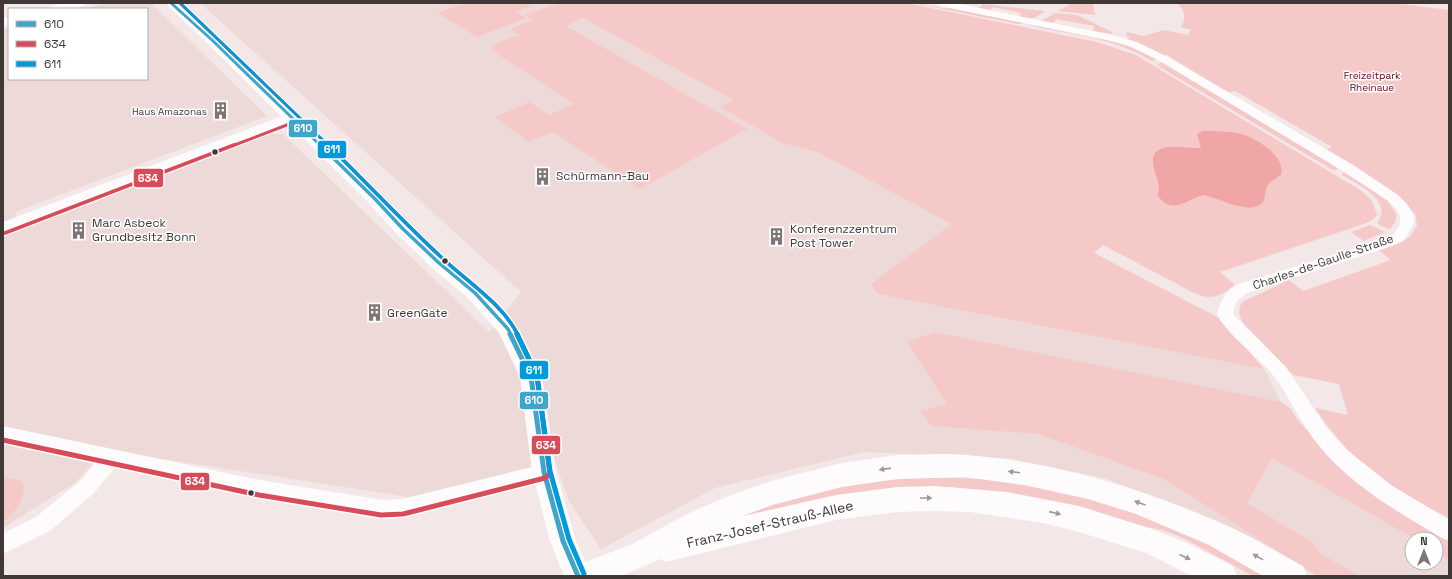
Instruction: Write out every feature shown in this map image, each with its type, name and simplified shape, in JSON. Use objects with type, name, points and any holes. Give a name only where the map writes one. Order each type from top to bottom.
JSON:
[{"type":"main road","name":"Franz-Josef-Strauß-Allee","points":[[586,576],[642,554],[695,524],[771,493],[842,475],[897,468],[965,466],[1031,474],[1088,487],[1141,503],[1219,536],[1292,576]]},
{"type":"main road","name":"Franz-Josef-Strauß-Allee","points":[[642,554],[700,541],[821,510],[904,498],[943,498],[983,500],[1015,505],[1098,524],[1150,541],[1222,576]]},
{"type":"street","points":[[60,8],[79,3]]},
{"type":"street","points":[[171,3],[375,199],[402,229],[475,293],[508,329],[531,377],[544,472],[563,541],[578,576]]},
{"type":"street","name":"Charles-de-Gaulle-Straße","points":[[940,3],[1092,33],[1133,44],[1187,73],[1348,168],[1393,198],[1402,207],[1407,216],[1407,224],[1399,237],[1387,243],[1241,290],[1233,295],[1226,304],[1225,315],[1280,372],[1295,392],[1308,415],[1322,435],[1340,456],[1359,474],[1380,490],[1449,531]]},
{"type":"street","points":[[3,227],[290,117]]},
{"type":"street","points":[[3,434],[260,489],[382,510],[402,508],[544,472]]},
{"type":"street","points":[[3,544],[43,524],[87,487],[111,458]]},
{"type":"shaded area","points":[[106,3],[151,3],[267,116],[15,212],[21,229],[271,134],[283,134],[489,332],[521,292],[200,3],[555,3],[557,4],[526,15],[533,20],[510,29],[520,35],[552,31],[584,18],[733,100],[720,107],[782,143],[819,153],[951,224],[871,284],[877,294],[1264,369],[1281,402],[1290,408],[1296,418],[1332,458],[1437,531],[1404,531],[1404,571],[1444,571],[1444,536],[1449,539],[1449,576],[1317,576],[1274,550],[1208,518],[1104,478],[1008,458],[864,452],[715,488],[601,549],[569,501],[555,462],[415,498],[105,450],[76,482],[3,528],[3,30],[8,28],[8,80],[148,80],[148,8],[88,8]]},
{"type":"shaded area","points":[[1203,131],[1227,132],[1247,136],[1262,144],[1274,155],[1279,161],[1281,175],[1268,185],[1263,202],[1250,208],[1234,205],[1203,195],[1175,206],[1169,205],[1158,196],[1158,180],[1153,165],[1154,155],[1158,150],[1164,148],[1201,148],[1197,134]]},
{"type":"green space","points":[[465,3],[526,3],[531,6],[516,12],[526,18],[477,37],[437,13]]},
{"type":"green space","points":[[555,3],[906,3],[1097,42],[1136,55],[1360,190],[1371,201],[1377,215],[1372,220],[1364,224],[1220,272],[1235,285],[1225,292],[1212,297],[1194,293],[1103,245],[1094,253],[1221,319],[1264,369],[877,294],[871,284],[951,224],[819,153],[782,143],[720,107],[733,100],[583,18],[566,26],[747,129],[640,189],[553,132],[529,142],[495,117],[530,102],[549,115],[574,104],[491,50],[496,44],[519,35],[510,29],[533,20],[525,15],[557,4]]},
{"type":"green space","points":[[913,3],[952,8],[1026,23],[1018,24]]},
{"type":"green space","points":[[1072,3],[1093,3],[1094,12],[1097,15],[1058,11]]},
{"type":"green space","name":"Freizeitpark Rheinaue","points":[[1177,3],[1393,3],[1449,10],[1449,518],[1410,498],[1387,484],[1357,459],[1339,440],[1315,408],[1348,415],[1339,384],[1293,375],[1244,324],[1239,313],[1242,302],[1289,280],[1303,291],[1391,260],[1379,250],[1402,242],[1411,236],[1417,225],[1415,214],[1400,197],[1324,151],[1332,147],[1235,91],[1228,93],[1167,55],[1164,56],[1126,40],[1130,37],[1126,35],[1127,32],[1143,36],[1164,30],[1188,35],[1191,30],[1181,27],[1184,20],[1184,14]]},
{"type":"green space","points":[[983,4],[1044,12],[1032,19],[1019,17],[1021,13],[993,7],[990,11],[979,8]]},
{"type":"green space","points":[[1055,13],[1077,15],[1112,32],[1113,34],[1093,31],[1094,26],[1056,19],[1054,23],[1041,21]]},
{"type":"green space","points":[[1035,25],[1117,42],[1147,54],[1156,60],[1151,61],[1110,43],[1080,35],[1033,26]]},
{"type":"green space","points":[[1161,62],[1338,169],[1331,169],[1158,66]]},
{"type":"green space","points":[[1343,172],[1386,198],[1396,214],[1396,221],[1390,229],[1379,225],[1378,222],[1381,214],[1381,207],[1377,200],[1364,188],[1342,175]]},
{"type":"green space","points":[[1370,225],[1385,232],[1364,241],[1351,232]]},
{"type":"green space","points":[[935,332],[1281,402],[1290,408],[1296,418],[1332,458],[1437,531],[1404,531],[1404,533],[1272,458],[1247,503],[1312,542],[1320,553],[1359,576],[1317,576],[1164,479],[1038,434],[931,426],[920,411],[947,404],[907,342]]},
{"type":"green space","points":[[3,477],[22,481],[23,493],[22,499],[16,509],[3,522]]},
{"type":"green space","points":[[916,478],[990,480],[1027,485],[1079,496],[1131,512],[1181,530],[1223,549],[1273,576],[1253,576],[1181,537],[1159,529],[1128,524],[1007,493],[952,487],[899,487],[742,519],[740,514],[821,491],[864,482]]},
{"type":"green space","points":[[1444,536],[1449,539],[1449,560],[1444,557]]},
{"type":"transit line","name":"610","points":[[171,3],[212,40],[375,199],[403,229],[439,263],[475,293],[508,329],[531,377],[544,472],[563,541],[578,576]]},
{"type":"transit line","name":"634","points":[[3,440],[259,495],[381,515],[403,514],[545,478],[550,474],[537,376],[513,325],[479,289],[443,259],[407,225],[379,195],[216,36],[180,3]]},
{"type":"transit line","name":"611","points":[[180,3],[216,36],[379,195],[407,225],[443,259],[479,289],[513,325],[537,376],[550,471],[569,539],[584,574]]},
{"type":"transit line","name":"634","points":[[5,233],[292,123]]},
{"type":"place","name":"Haus Amazonas","points":[[220,111]]},
{"type":"place","name":"Schürmann-Bau","points":[[543,176]]},
{"type":"place","name":"Marc Asbeck Grundbesitz Bonn","points":[[79,230]]},
{"type":"place","name":"Konferenzzentrum Post Tower","points":[[777,236]]},
{"type":"place","name":"GreenGate","points":[[374,313]]}]
